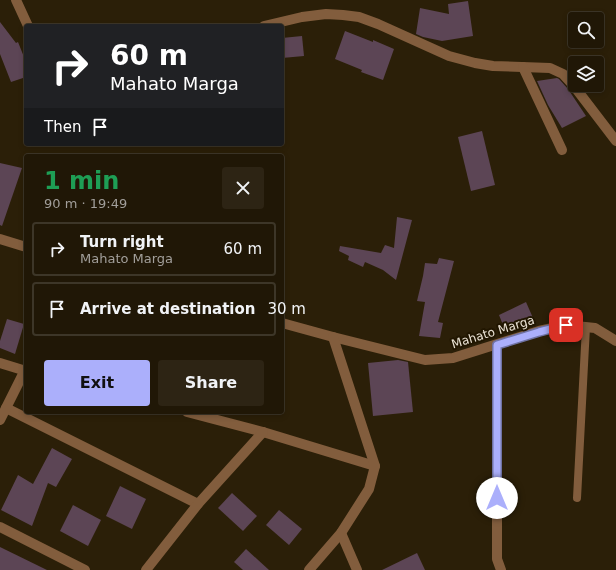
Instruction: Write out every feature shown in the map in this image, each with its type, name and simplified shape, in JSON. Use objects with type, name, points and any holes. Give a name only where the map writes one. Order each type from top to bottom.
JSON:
[{"type":"street","points":[[16,0],[27,24]]},
{"type":"street","points":[[272,24],[302,17],[326,14],[359,17],[449,56],[475,63],[494,66],[550,68],[563,74],[616,140]]},
{"type":"street","points":[[523,67],[562,150]]},
{"type":"street","points":[[0,239],[24,246]]},
{"type":"street","name":"Mahato Marga","points":[[284,324],[333,338],[425,360],[453,358],[566,325],[595,328],[616,341]]},
{"type":"street","points":[[309,570],[341,533],[369,489],[375,466],[333,338]]},
{"type":"street","points":[[497,345],[497,559],[501,570]]},
{"type":"street","points":[[0,363],[24,370]]},
{"type":"street","points":[[0,420],[24,375]]},
{"type":"street","points":[[6,408],[198,504]]},
{"type":"street","points":[[195,414],[263,432],[375,466]]},
{"type":"street","points":[[146,570],[198,504],[263,432]]},
{"type":"street","points":[[0,527],[85,570]]},
{"type":"street","points":[[341,533],[356,570]]},
{"type":"lane","points":[[577,498],[586,327]]},
{"type":"building","points":[[468,1],[473,36],[442,41],[416,34],[420,8],[449,14],[448,4]]},
{"type":"building","points":[[0,22],[16,43],[18,42],[24,57],[24,78],[11,82],[0,54]]},
{"type":"building","points":[[345,31],[373,42],[373,40],[394,49],[383,80],[361,72],[362,70],[335,59]]},
{"type":"building","points":[[302,36],[304,56],[284,58],[284,38]]},
{"type":"building","points":[[559,79],[568,89],[568,92],[570,92],[586,116],[562,128],[548,105],[537,81]]},
{"type":"building","points":[[482,131],[495,185],[471,191],[458,137]]},
{"type":"building","points":[[0,163],[22,168],[2,226],[0,225]]},
{"type":"building","points":[[397,217],[412,220],[396,280],[383,270],[365,262],[363,267],[348,260],[349,256],[339,251],[340,246],[381,253],[385,245],[394,248]]},
{"type":"building","points":[[439,258],[454,261],[438,322],[443,323],[440,338],[419,336],[425,302],[417,301],[425,263],[437,264]]},
{"type":"building","points":[[526,302],[533,318],[505,330],[499,315]]},
{"type":"building","points":[[7,319],[24,324],[15,354],[0,348],[0,341]]},
{"type":"building","points":[[398,360],[408,362],[413,412],[373,416],[368,363]]},
{"type":"building","points":[[52,448],[72,459],[56,487],[48,483],[32,526],[1,510],[18,475],[33,484]]},
{"type":"building","points":[[120,486],[146,499],[132,529],[106,516]]},
{"type":"building","points":[[232,493],[257,516],[243,531],[218,508]]},
{"type":"building","points":[[73,505],[101,520],[88,546],[60,531]]},
{"type":"building","points":[[279,510],[302,529],[289,545],[266,525]]},
{"type":"building","points":[[0,547],[47,570],[0,570]]},
{"type":"building","points":[[246,549],[269,570],[243,570],[234,562]]},
{"type":"building","points":[[417,553],[425,570],[382,570]]},
{"type":"route","points":[[497,498],[497,345],[566,325]]}]
